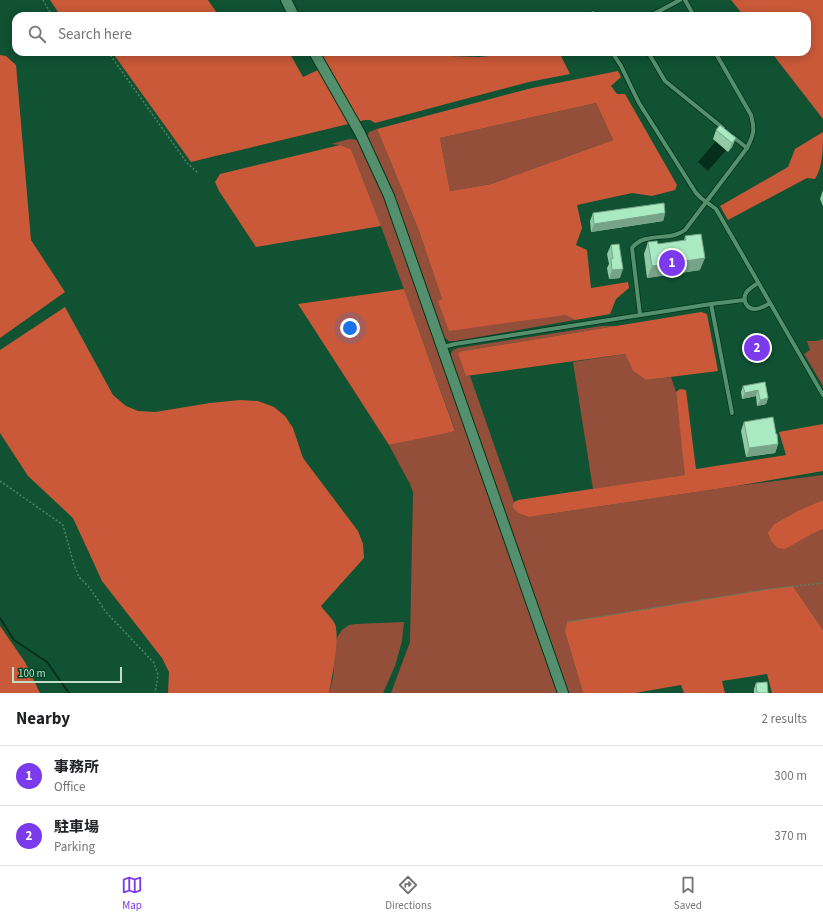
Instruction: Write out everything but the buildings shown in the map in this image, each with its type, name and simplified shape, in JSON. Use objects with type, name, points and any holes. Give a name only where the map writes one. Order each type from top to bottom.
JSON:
[{"type":"street","points":[[286,0],[292,12]]},
{"type":"street","points":[[316,56],[360,133],[382,180],[405,240],[563,693]]},
{"type":"lane","points":[[658,12],[680,0]]},
{"type":"lane","points":[[685,0],[692,12]]},
{"type":"lane","points":[[615,56],[640,103],[692,187],[701,198],[716,209],[823,395]]},
{"type":"lane","points":[[650,56],[665,81],[747,148]]},
{"type":"lane","points":[[640,315],[632,248],[641,240],[680,234],[685,230],[747,148],[754,136],[752,115],[717,56]]},
{"type":"lane","points":[[758,283],[746,292],[744,300],[747,305],[753,309],[760,308],[770,303]]},
{"type":"lane","points":[[442,348],[455,344],[744,300]]},
{"type":"lane","points":[[711,304],[732,413]]},
{"type":"path","points":[[43,0],[50,12]]},
{"type":"path","points":[[111,56],[187,163],[198,173]]},
{"type":"path","points":[[0,481],[63,525],[74,565],[80,577],[89,587],[106,612],[154,664],[158,675],[155,693]]},
{"type":"path","points":[[568,622],[768,589],[823,583]]},
{"type":"shaded area","points":[[50,0],[208,0],[216,12],[58,12]]},
{"type":"shaded area","points":[[731,0],[823,0],[823,119],[774,56],[811,56],[811,12],[741,12]]},
{"type":"shaded area","points":[[0,55],[6,56],[16,65],[31,240],[65,292],[0,338]]},
{"type":"shaded area","points":[[115,56],[291,56],[303,77],[320,69],[322,56],[561,56],[570,74],[529,82],[375,123],[370,120],[365,120],[191,162]]},
{"type":"shaded area","points":[[618,71],[621,77],[611,86],[617,94],[625,94],[677,185],[675,190],[652,196],[632,193],[577,205],[582,228],[576,245],[587,250],[591,288],[628,282],[629,288],[616,299],[610,314],[575,320],[565,315],[449,331],[438,301],[442,299],[419,231],[377,129],[532,88]],"holes":[[[596,103],[613,140],[491,184],[450,191],[440,138]]]},
{"type":"shaded area","points":[[596,103],[613,140],[491,184],[450,191],[440,138]]},
{"type":"shaded area","points":[[377,129],[419,231],[442,299],[439,301],[565,315],[575,320],[456,341],[449,341],[442,336],[367,137],[369,132]]},
{"type":"shaded area","points":[[823,132],[821,163],[815,179],[807,178],[728,220],[720,206],[788,167],[795,149]]},
{"type":"shaded area","points":[[349,139],[358,140],[385,195],[559,693],[391,693],[410,642],[413,492],[389,445],[455,430],[381,226],[351,149],[340,145],[331,144]]},
{"type":"shaded area","points":[[716,141],[726,150],[708,171],[698,162]]},
{"type":"shaded area","points":[[340,145],[351,149],[381,226],[256,247],[219,191],[215,182],[220,174]]},
{"type":"shaded area","points":[[404,289],[455,431],[389,445],[298,304]]},
{"type":"shaded area","points":[[65,307],[113,395],[126,406],[138,411],[155,412],[210,403],[240,400],[258,401],[274,407],[285,416],[293,428],[303,458],[358,531],[363,544],[364,558],[321,606],[335,624],[337,638],[329,693],[168,693],[169,672],[162,658],[102,581],[73,518],[28,476],[0,433],[0,350]]},
{"type":"shaded area","points":[[701,312],[707,314],[718,371],[646,380],[633,371],[625,354],[466,376],[458,353],[463,351]]},
{"type":"shaded area","points":[[602,326],[616,326],[463,351],[466,376],[470,376],[514,502],[512,507],[518,513],[529,517],[736,486],[823,475],[823,500],[799,510],[774,524],[810,535],[823,529],[823,630],[793,586],[565,632],[583,693],[567,693],[449,357],[453,350],[458,348]]},
{"type":"shaded area","points":[[823,339],[823,386],[804,354],[810,350],[807,341],[817,341]]},
{"type":"shaded area","points":[[625,354],[633,371],[646,380],[671,377],[676,392],[686,475],[593,489],[573,362]]},
{"type":"shaded area","points":[[680,389],[686,390],[696,469],[786,455],[779,432],[823,424],[823,471],[736,486],[529,517],[518,513],[512,507],[514,502],[518,500],[685,475],[676,392]]},
{"type":"shaded area","points":[[823,500],[823,529],[785,549],[778,548],[772,542],[768,533],[774,524],[799,510]]},
{"type":"shaded area","points":[[793,586],[823,630],[823,693],[772,693],[767,674],[722,681],[725,693],[684,693],[681,685],[635,693],[583,693],[565,632],[567,622]]},
{"type":"shaded area","points":[[404,622],[402,641],[395,666],[383,693],[329,693],[333,678],[336,639],[342,630],[349,625],[356,624]]},
{"type":"shaded area","points":[[0,626],[25,662],[40,693],[0,693]]},
{"type":"waterway","points":[[0,618],[14,640],[47,662],[69,693]]},
{"type":"place","name":"事務所","points":[[672,263]]},
{"type":"place","name":"駐車場","points":[[757,348]]}]
